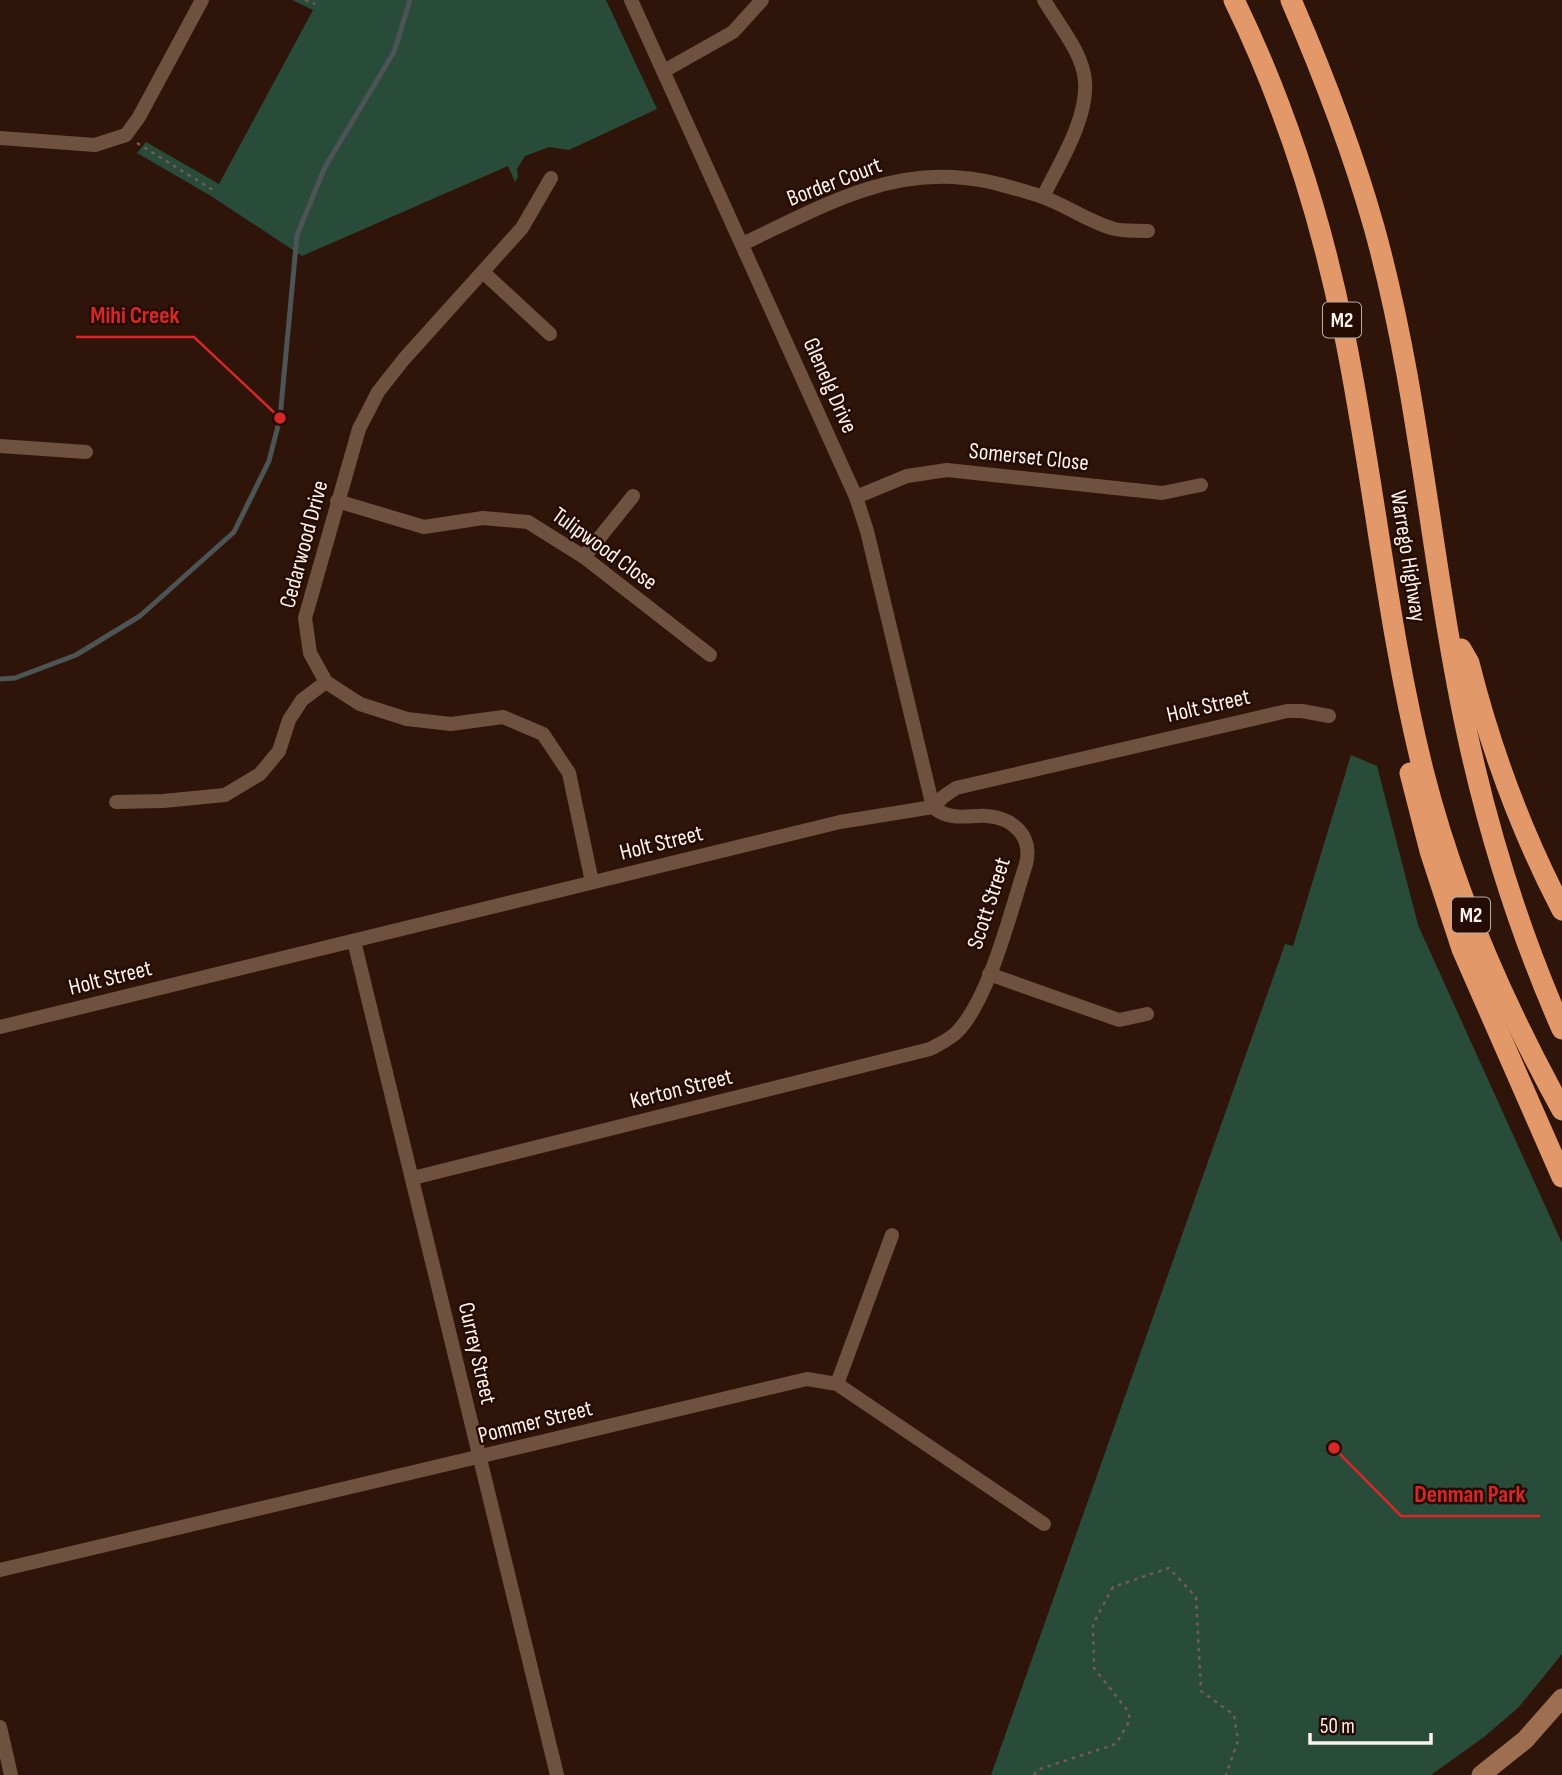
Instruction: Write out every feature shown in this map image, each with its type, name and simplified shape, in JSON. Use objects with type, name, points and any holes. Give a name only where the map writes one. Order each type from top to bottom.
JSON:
[{"type":"highway","name":"Warrego Highway","points":[[1234,0],[1268,77],[1294,146],[1327,259],[1357,397],[1386,583],[1423,771],[1461,890],[1515,1022],[1562,1110]]},
{"type":"highway","name":"Warrego Highway","points":[[1291,0],[1336,111],[1374,228],[1410,393],[1466,731],[1498,857],[1521,925],[1562,1029]]},
{"type":"highway","points":[[1448,625],[1469,663],[1496,760],[1516,814],[1562,910]]},
{"type":"highway","points":[[1409,709],[1405,753],[1430,850],[1484,1002],[1562,1177]]},
{"type":"main road","points":[[1481,1775],[1525,1740],[1562,1698]]},
{"type":"street","points":[[0,138],[95,145],[126,135],[139,117],[202,0]]},
{"type":"street","name":"Glenelg Drive","points":[[631,0],[856,497],[867,531],[933,807]]},
{"type":"street","points":[[664,71],[733,32],[762,0]]},
{"type":"street","points":[[1044,0],[1076,53],[1085,80],[1084,110],[1044,197]]},
{"type":"street","name":"Border Court","points":[[742,244],[862,189],[888,181],[922,177],[964,178],[1001,185],[1044,197],[1112,229],[1148,231]]},
{"type":"street","name":"Cedarwood Drive","points":[[551,178],[522,228],[404,359],[378,392],[359,429],[305,618],[310,653],[326,682],[360,704],[407,719],[451,724],[503,717],[543,734],[569,773],[592,882]]},
{"type":"street","points":[[483,272],[551,334]]},
{"type":"street","points":[[0,446],[86,452]]},
{"type":"street","name":"Somerset Close","points":[[856,497],[907,476],[947,470],[1162,493],[1201,485]]},
{"type":"street","points":[[584,557],[633,496]]},
{"type":"street","name":"Tulipwood Close","points":[[337,501],[424,527],[483,518],[528,522],[584,557],[710,655]]},
{"type":"street","points":[[116,802],[212,796],[237,788],[260,774],[279,751],[289,720],[302,700],[326,682]]},
{"type":"street","name":"Holt Street","points":[[0,1027],[853,819],[933,807],[956,788],[1279,712],[1297,710],[1329,716]]},
{"type":"street","name":"Scott Street","points":[[933,807],[951,816],[1003,819],[1015,825],[1025,838],[1027,859],[989,974],[973,1010],[957,1033]]},
{"type":"street","name":"Currey Street","points":[[354,941],[557,1775]]},
{"type":"street","points":[[989,974],[1119,1020],[1147,1014]]},
{"type":"street","name":"Kerton Street","points":[[413,1178],[930,1049],[957,1033]]},
{"type":"street","points":[[837,1384],[892,1235]]},
{"type":"street","name":"Pommer Street","points":[[0,1570],[807,1379],[837,1384],[1044,1524]]},
{"type":"street","points":[[0,1727],[11,1775]]},
{"type":"path","points":[[305,0],[315,4]]},
{"type":"path","points":[[126,135],[213,190]]},
{"type":"path","points":[[1034,1775],[1037,1770],[1116,1744],[1121,1737],[1130,1720],[1128,1712],[1094,1668],[1093,1624],[1113,1587],[1169,1568],[1196,1597],[1201,1690],[1234,1715],[1238,1741],[1226,1775]]},
{"type":"green space","points":[[292,0],[606,0],[657,109],[569,150],[549,147],[525,156],[517,169],[518,177],[515,182],[508,166],[302,256],[211,196],[137,153],[146,142],[219,184],[313,10]]},
{"type":"green space","points":[[1351,755],[1377,766],[1418,925],[1562,1243],[1562,1654],[1518,1708],[1484,1737],[1431,1775],[991,1775],[1285,944],[1293,946]]},
{"type":"waterway","points":[[0,679],[15,678],[76,655],[140,616],[234,532],[269,461],[280,418],[297,235],[325,167],[394,52],[410,0]]},
{"type":"place","name":"Mihi Creek","points":[[280,418]]},
{"type":"place","name":"Denman Park","points":[[1334,1448]]}]
